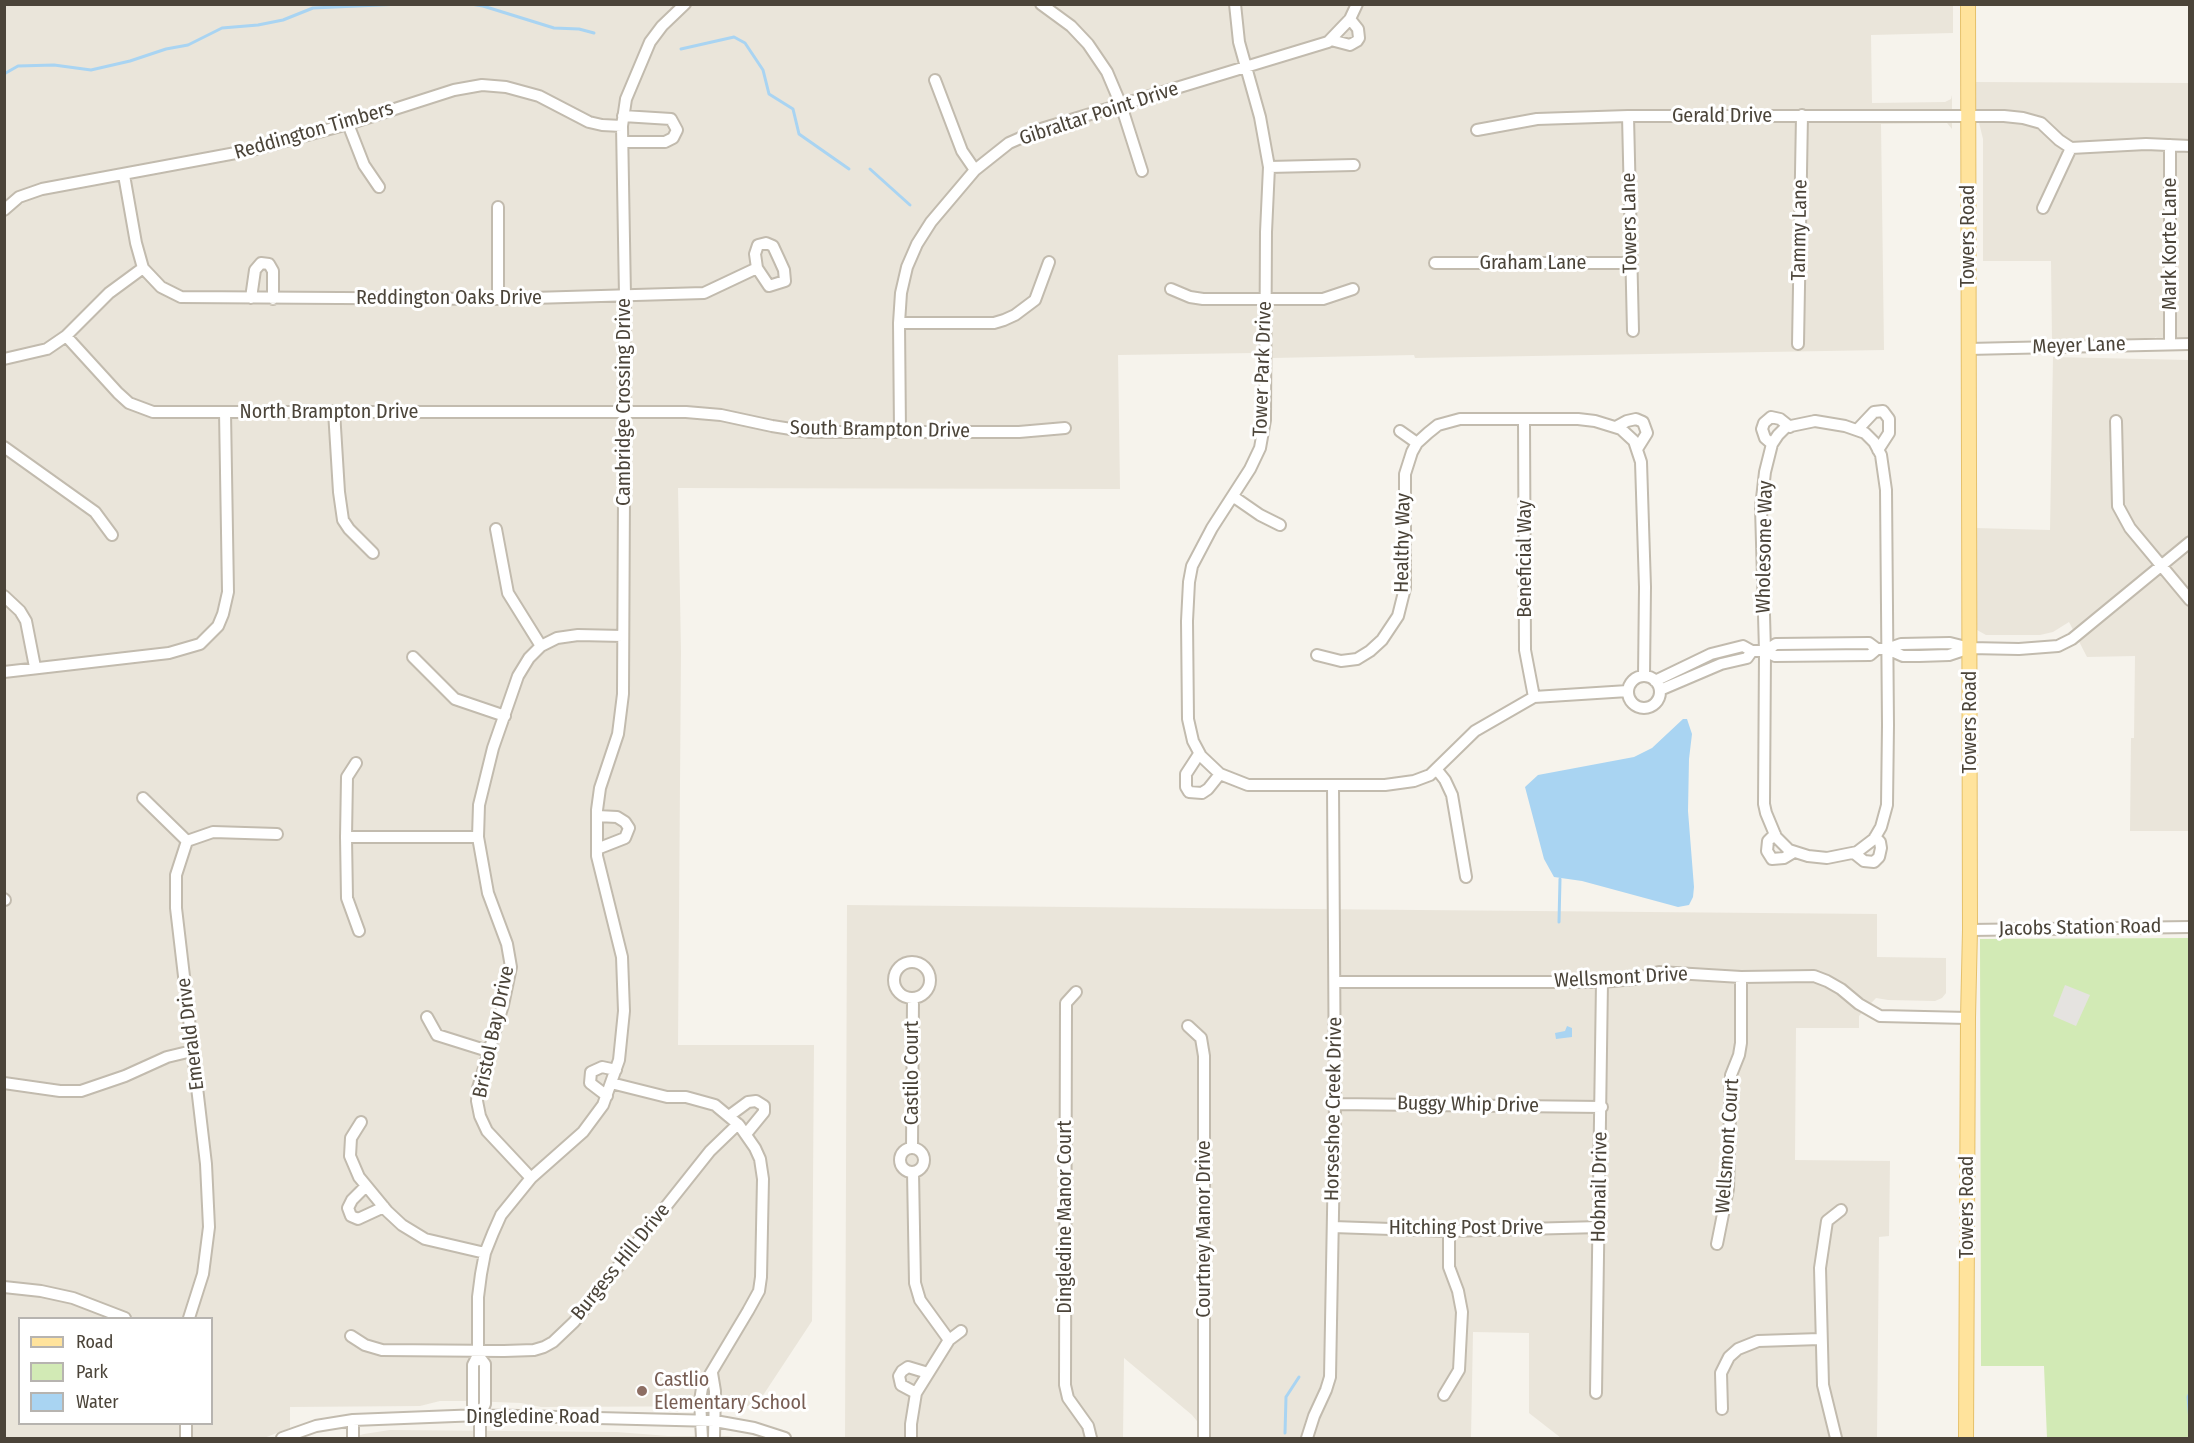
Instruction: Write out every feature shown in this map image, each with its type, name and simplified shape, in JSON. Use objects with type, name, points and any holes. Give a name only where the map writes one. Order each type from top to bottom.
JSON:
[{"type":"main road","name":"Towers Road","points":[[1966,1438],[1970,930],[1968,4]]},
{"type":"street","name":"Cambridge Crossing Drive","points":[[480,1438],[480,1415],[485,1404],[485,1364],[478,1353],[478,1297],[485,1253],[501,1215],[531,1178],[583,1132],[603,1105],[620,1060],[624,1011],[622,957],[597,856],[597,816],[600,788],[618,734],[621,716],[625,296],[622,121],[626,99],[650,42],[662,26],[685,4]]},
{"type":"street","points":[[1041,4],[1071,26],[1088,44],[1107,72],[1121,105],[1142,171]]},
{"type":"street","name":"Tower Park Drive","points":[[1235,4],[1236,28],[1262,125],[1269,167],[1266,232],[1265,420],[1260,448],[1234,497],[1212,528],[1192,566],[1187,621],[1188,719],[1193,741],[1199,754],[1220,774],[1248,785],[1385,785],[1414,781],[1437,770],[1474,731],[1534,697],[1629,691]]},
{"type":"street","name":"Gibraltar Point Drive","points":[[900,432],[899,323],[907,267],[917,244],[931,222],[975,170],[1018,138],[1041,129],[1328,42],[1350,19],[1357,4]]},
{"type":"street","name":"Gibraltar Point Drive","points":[[1331,40],[1343,44],[1355,44],[1359,33],[1350,19]]},
{"type":"street","points":[[935,80],[962,152],[975,170]]},
{"type":"street","name":"Reddington Timbers","points":[[4,210],[19,197],[42,189],[252,150],[348,124],[454,90],[482,85],[506,87],[539,96],[589,122],[602,125],[622,121],[671,119],[677,130],[673,138],[665,142],[623,142]]},
{"type":"street","name":"Gerald Drive","points":[[1477,129],[1540,119],[1628,116],[2004,116],[2041,123],[2071,148]]},
{"type":"street","name":"Towers Lane","points":[[1628,116],[1633,331]]},
{"type":"street","name":"Tammy Lane","points":[[1798,344],[1802,116]]},
{"type":"street","points":[[348,124],[364,165],[379,187]]},
{"type":"street","points":[[2043,208],[2071,148],[2146,144],[2190,146]]},
{"type":"street","name":"Mark Korte Lane","points":[[2170,145],[2170,344]]},
{"type":"street","points":[[1269,167],[1354,165]]},
{"type":"street","name":"Reddington Oaks Drive","points":[[124,175],[136,243],[144,268],[161,287],[181,297],[498,299],[704,293],[757,268]]},
{"type":"street","points":[[498,207],[498,299]]},
{"type":"street","points":[[899,323],[994,323],[1004,320],[1035,300],[1049,262]]},
{"type":"street","name":"Graham Lane","points":[[1435,262],[1631,263]]},
{"type":"street","points":[[251,298],[255,270],[261,263],[269,264],[273,271],[273,298]]},
{"type":"street","points":[[4,359],[46,349],[66,336],[109,293],[144,268]]},
{"type":"street","points":[[1171,289],[1190,297],[1203,299],[1323,299],[1353,289]]},
{"type":"street","name":"North Brampton Drive","points":[[66,336],[112,387],[136,407],[153,412],[624,413]]},
{"type":"street","name":"Meyer Lane","points":[[1968,349],[2190,344]]},
{"type":"street","points":[[334,411],[343,520],[373,553]]},
{"type":"street","points":[[1794,852],[1784,858],[1772,859],[1767,851],[1768,841],[1775,834],[1789,850],[1808,856],[1827,858],[1854,853],[1875,837],[1885,816],[1887,805],[1882,649],[1886,490],[1881,455],[1878,450],[1874,442],[1857,430],[1874,412],[1883,411],[1889,419],[1889,433],[1878,450]]},
{"type":"street","points":[[4,672],[169,653],[200,644],[218,626],[228,592],[225,412]]},
{"type":"street","name":"South Brampton Drive","points":[[624,413],[686,412],[721,415],[810,432],[1019,432],[1065,428]]},
{"type":"street","name":"Wholesome Way","points":[[1775,834],[1764,804],[1765,651],[1761,507],[1765,472],[1772,444],[1765,438],[1762,429],[1764,423],[1771,417],[1780,419],[1790,426],[1815,421],[1857,430]]},
{"type":"street","name":"Healthy Way","points":[[1317,655],[1341,661],[1357,659],[1382,640],[1398,616],[1405,588],[1405,474],[1417,443],[1438,425],[1449,421],[1578,419],[1616,427],[1636,419],[1643,422],[1647,433],[1637,450],[1641,462],[1643,496],[1644,676]]},
{"type":"street","name":"Beneficial Way","points":[[1524,420],[1525,650],[1534,697]]},
{"type":"street","points":[[2116,421],[2118,506],[2130,528],[2190,600]]},
{"type":"street","points":[[1772,444],[1778,435],[1790,426]]},
{"type":"street","points":[[1616,427],[1634,441],[1637,450]]},
{"type":"street","points":[[1400,431],[1417,443]]},
{"type":"street","points":[[4,447],[95,512],[112,535]]},
{"type":"street","points":[[1234,497],[1260,515],[1280,525]]},
{"type":"street","points":[[496,529],[508,593],[541,646],[567,636],[623,636]]},
{"type":"street","points":[[1658,686],[1747,657],[1752,651],[1765,651],[1775,656],[1870,655],[1882,649],[1904,656],[1919,656],[1949,655],[1970,648],[2039,649],[2058,646],[2072,639],[2190,542]]},
{"type":"street","points":[[4,596],[20,611],[26,621],[35,668]]},
{"type":"street","name":"Bristol Bay Drive","points":[[531,1178],[487,1131],[480,1116],[477,1101],[478,1088],[503,1005],[511,967],[510,954],[488,893],[478,837],[479,805],[484,781],[504,716],[518,676],[529,657],[541,646]]},
{"type":"street","points":[[413,657],[454,699],[504,716]]},
{"type":"street","points":[[1644,676],[1658,686],[1659,695],[1654,704],[1645,708],[1632,701],[1629,691],[1632,682],[1644,676]]},
{"type":"street","points":[[1199,754],[1186,774],[1186,787],[1189,792],[1202,793],[1220,774]]},
{"type":"street","points":[[356,763],[347,777],[347,898],[359,931]]},
{"type":"street","points":[[1437,770],[1452,795],[1466,877]]},
{"type":"street","name":"Horseshoe Creek Drive","points":[[1307,1438],[1312,1433],[1314,1416],[1330,1377],[1335,1104],[1333,786]]},
{"type":"street","points":[[142,798],[187,841],[213,832],[278,834]]},
{"type":"street","points":[[597,816],[617,818],[625,822],[629,828],[625,838],[597,849]]},
{"type":"street","points":[[346,837],[478,837]]},
{"type":"street","points":[[1854,853],[1864,861],[1874,862],[1879,857],[1881,848],[1880,842],[1875,837]]},
{"type":"street","name":"Emerald Drive","points":[[187,841],[176,875],[176,908],[206,1164],[209,1227],[203,1274],[189,1317]]},
{"type":"street","name":"Jacobs Station Road","points":[[1970,930],[2190,927]]},
{"type":"street","name":"Wellsmont Drive","points":[[1335,982],[1602,982],[1635,980],[1659,972],[1740,977],[1814,976],[1841,989],[1859,1004],[1880,1016],[1968,1018]]},
{"type":"street","name":"Wellsmont Court","points":[[1717,1244],[1728,1189],[1731,1075],[1741,1043],[1740,977]]},
{"type":"street","name":"Hobnail Drive","points":[[1596,1393],[1602,1107],[1602,982]]},
{"type":"street","name":"Dingledine Manor Court","points":[[1076,992],[1066,1004],[1065,1385],[1068,1398],[1088,1426],[1091,1438]]},
{"type":"street","name":"Castilo Court","points":[[912,1148],[913,998]]},
{"type":"street","points":[[427,1017],[437,1035],[488,1051]]},
{"type":"street","name":"Courtney Manor Drive","points":[[1188,1026],[1200,1038],[1204,1056],[1204,1438]]},
{"type":"street","points":[[4,1083],[60,1091],[81,1090],[125,1076],[166,1057],[192,1051]]},
{"type":"street","points":[[606,1096],[590,1083],[591,1072],[602,1067],[616,1070]]},
{"type":"street","points":[[611,1083],[667,1096],[701,1100],[715,1105],[738,1124],[760,1159],[762,1171],[759,1291],[702,1388],[702,1438]]},
{"type":"street","points":[[729,1116],[748,1102],[756,1101],[764,1106],[765,1112],[746,1134]]},
{"type":"street","name":"Buggy Whip Drive","points":[[1335,1104],[1602,1107]]},
{"type":"street","points":[[361,1122],[351,1138],[350,1156],[359,1177],[384,1207],[402,1225],[425,1239],[485,1253]]},
{"type":"street","name":"Burgess Hill Drive","points":[[351,1336],[365,1345],[382,1350],[478,1353],[534,1350],[553,1342],[574,1323],[710,1151],[738,1124]]},
{"type":"street","name":"Castilo Court","points":[[912,1148],[921,1152],[924,1160],[922,1167],[913,1172],[904,1170],[900,1159],[903,1152],[912,1148]]},
{"type":"street","name":"Castilo Court","points":[[913,1172],[915,1283],[920,1300],[949,1340]]},
{"type":"street","points":[[366,1186],[352,1200],[348,1208],[351,1216],[358,1219],[384,1207]]},
{"type":"street","points":[[1836,1438],[1823,1385],[1820,1340],[1820,1268],[1827,1221],[1841,1210]]},
{"type":"street","name":"Hitching Post Drive","points":[[1333,1227],[1449,1231],[1600,1227]]},
{"type":"street","points":[[1444,1395],[1459,1370],[1462,1312],[1458,1291],[1449,1267],[1449,1231]]},
{"type":"street","points":[[4,1287],[74,1298],[122,1317]]},
{"type":"street","points":[[911,1438],[916,1393],[949,1340],[961,1331]]},
{"type":"street","points":[[1722,1409],[1721,1373],[1729,1357],[1738,1349],[1758,1341],[1820,1340]]},
{"type":"street","points":[[916,1393],[901,1385],[899,1376],[908,1367],[928,1372]]},
{"type":"street","points":[[712,1372],[715,1391],[714,1438]]},
{"type":"street","name":"Dingledine Road","points":[[282,1438],[316,1426],[353,1420],[480,1415],[715,1421],[754,1428],[785,1438]]},
{"type":"street","points":[[353,1420],[353,1438]]},
{"type":"shaded area","points":[[5,5],[1953,5],[1953,33],[1871,35],[1872,103],[1945,102],[1951,99],[1952,95],[1952,129],[1947,123],[1881,124],[1884,350],[1415,358],[1414,355],[1273,358],[1254,353],[1118,355],[1120,489],[678,488],[681,652],[678,1045],[814,1045],[812,1321],[756,1406],[541,1407],[521,1403],[440,1401],[420,1406],[290,1407],[290,1428],[264,1438],[5,1438]]},
{"type":"shaded area","points":[[1972,82],[2189,83],[2189,338],[2153,340],[2158,336],[2151,340],[2052,340],[2051,261],[1983,261],[1983,139],[1973,98]]},
{"type":"shaded area","points":[[2053,357],[2189,360],[2189,831],[2130,831],[2135,656],[2087,657],[2069,622],[2053,632],[2040,635],[1986,635],[1977,630],[1975,528],[2050,530]]},
{"type":"shaded area","points":[[847,905],[1877,914],[1877,957],[1946,958],[1946,993],[1935,1001],[1876,998],[1859,1016],[1859,1028],[1796,1028],[1795,1160],[1890,1161],[1889,1236],[1879,1237],[1877,1438],[1561,1438],[1529,1413],[1529,1333],[1473,1332],[1471,1438],[1211,1438],[1192,1415],[1124,1358],[1123,1438],[845,1438]]},
{"type":"shaded area","points":[[2065,985],[2090,995],[2076,1026],[2053,1016]]},
{"type":"shaded area","points":[[390,1430],[617,1432],[739,1438],[349,1438]]},
{"type":"green space","points":[[2189,938],[2189,1438],[2047,1438],[2044,1366],[1981,1366],[1980,939]]},
{"type":"water","points":[[1683,719],[1687,719],[1692,734],[1688,811],[1694,887],[1689,905],[1678,907],[1582,881],[1554,877],[1544,859],[1525,787],[1538,775],[1634,757],[1652,748]]},
{"type":"water","points":[[1567,1026],[1572,1028],[1572,1037],[1556,1039],[1555,1033],[1565,1031]]},
{"type":"waterway","points":[[4,74],[18,66],[54,65],[91,70],[188,45],[222,28],[283,20],[313,8],[402,4]]},
{"type":"waterway","points":[[471,4],[554,28],[579,29],[594,33]]},
{"type":"waterway","points":[[681,49],[734,37],[745,43],[763,70],[769,94],[793,109],[799,134],[849,169]]},
{"type":"waterway","points":[[870,169],[910,205]]},
{"type":"waterway","points":[[1559,922],[1560,879]]},
{"type":"waterway","points":[[1285,1433],[1286,1397],[1299,1377]]},
{"type":"waterway","points":[[2190,1393],[2188,1397],[2190,1421]]},
{"type":"place","name":"Castlio Elementary School","points":[[642,1391]]}]
